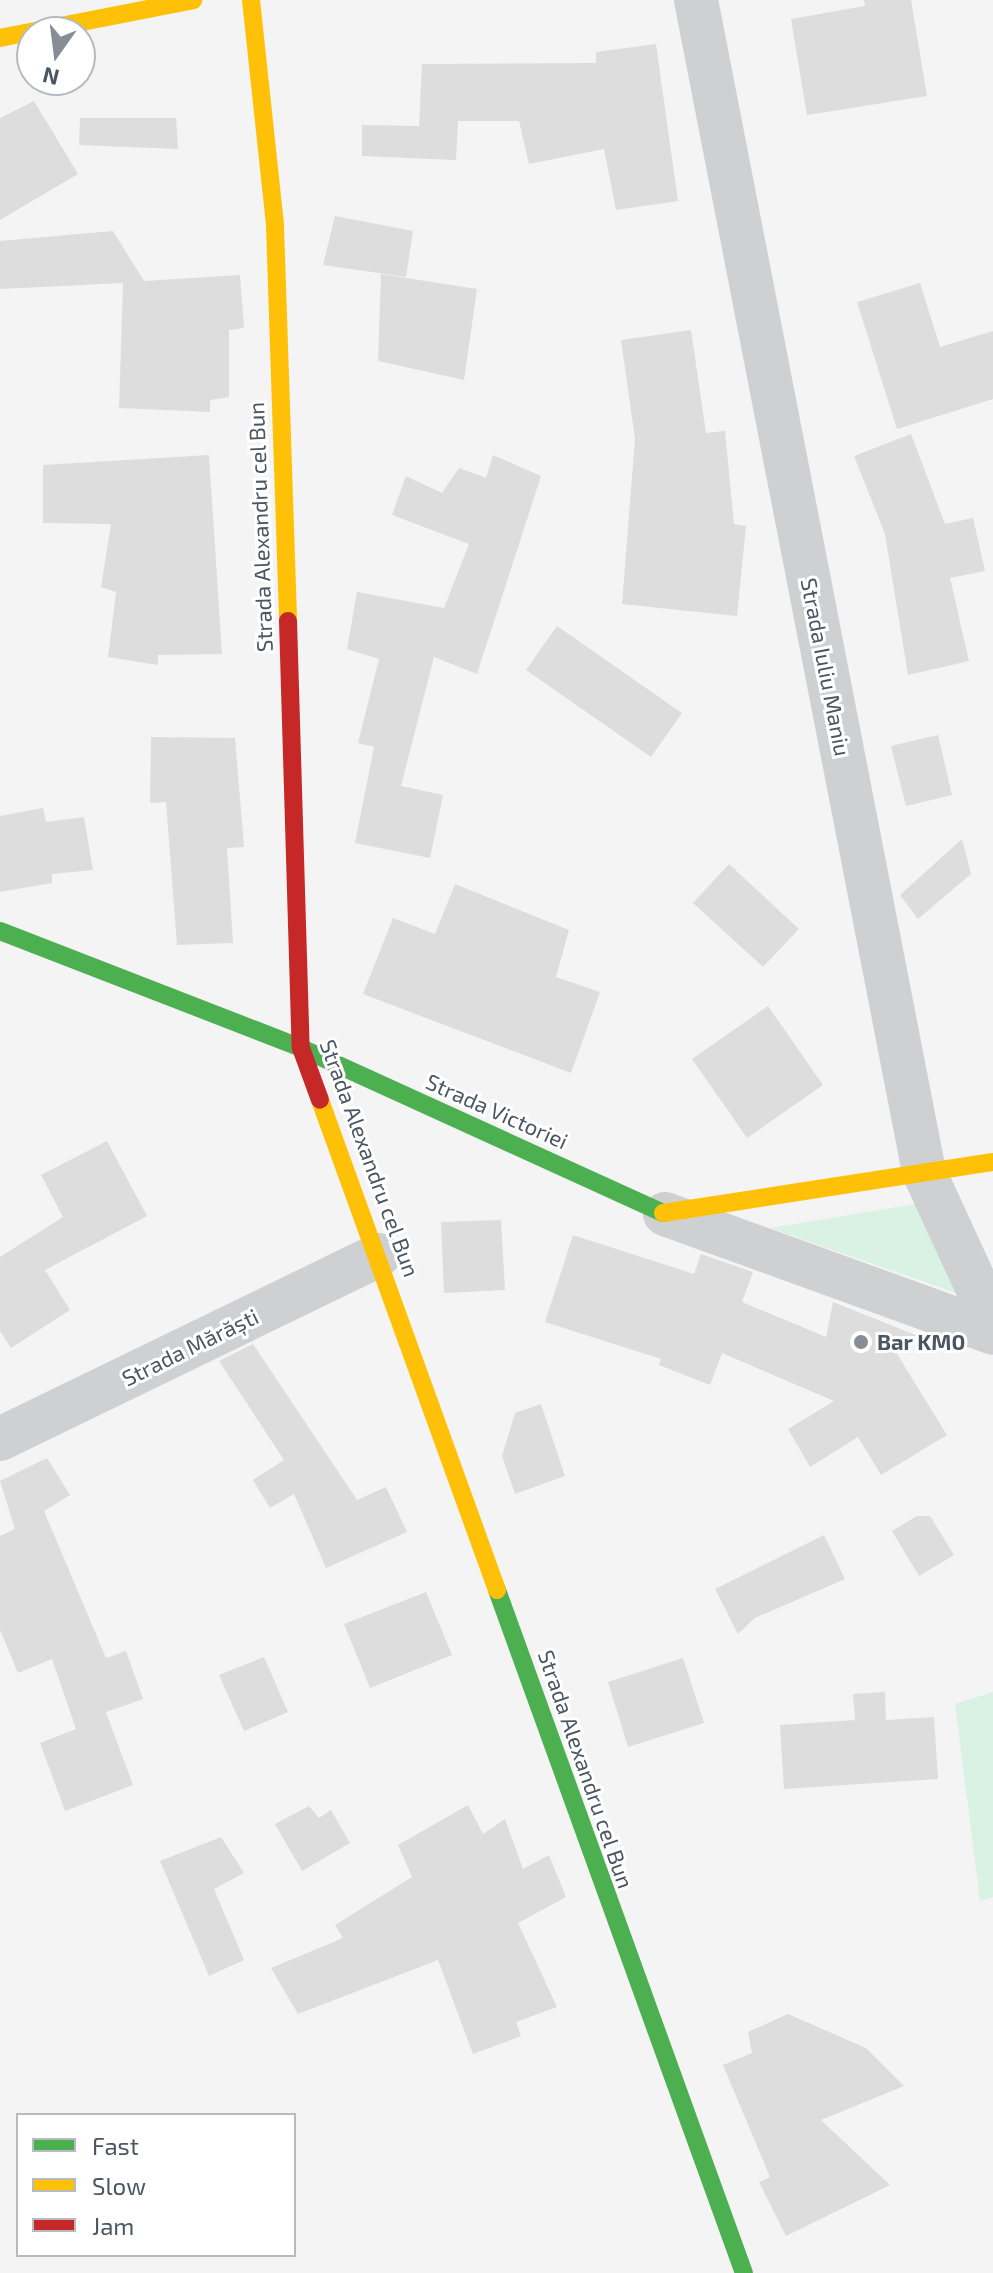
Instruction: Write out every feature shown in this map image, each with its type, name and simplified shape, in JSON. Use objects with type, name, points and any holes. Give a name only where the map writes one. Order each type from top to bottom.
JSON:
[{"type":"street","points":[[0,38],[193,0]]},
{"type":"street","name":"Strada Alexandru cel Bun","points":[[251,0],[275,226],[301,1048],[379,1255],[744,2273]]},
{"type":"street","name":"Strada Iuliu Maniu","points":[[696,0],[924,1172],[993,1322]]},
{"type":"street","name":"Strada Victoriei","points":[[0,931],[301,1048],[665,1214]]},
{"type":"street","points":[[665,1214],[993,1162]]},
{"type":"street","points":[[665,1214],[993,1333]]},
{"type":"street","name":"Strada Mărăști","points":[[0,1439],[379,1255]]},
{"type":"green space","points":[[915,1204],[959,1294],[770,1228]]},
{"type":"green space","points":[[993,1692],[993,1897],[980,1901],[955,1704]]},
{"type":"building","points":[[864,0],[911,0],[927,96],[807,115],[791,19],[865,6]]},
{"type":"building","points":[[656,44],[678,201],[616,210],[604,149],[529,164],[519,121],[458,121],[456,160],[362,156],[362,125],[419,126],[422,64],[596,63],[596,52]]},
{"type":"building","points":[[34,101],[78,174],[0,220],[0,118]]},
{"type":"building","points":[[80,118],[176,118],[178,149],[79,145]]},
{"type":"building","points":[[335,216],[413,231],[406,277],[323,265]]},
{"type":"building","points":[[113,231],[144,281],[240,275],[244,328],[229,330],[229,397],[210,400],[210,412],[119,408],[123,283],[0,289],[0,241]]},
{"type":"building","points":[[381,274],[477,289],[464,380],[378,361]]},
{"type":"building","points":[[920,283],[940,347],[993,331],[993,399],[897,429],[857,302]]},
{"type":"building","points":[[691,330],[706,433],[725,431],[734,524],[746,526],[737,616],[622,604],[635,439],[621,340]]},
{"type":"building","points":[[911,434],[945,524],[973,518],[985,571],[950,578],[969,661],[908,675],[885,534],[854,456]]},
{"type":"building","points":[[209,455],[222,654],[158,655],[158,665],[108,657],[116,592],[101,587],[111,524],[43,523],[43,465]]},
{"type":"building","points":[[493,455],[541,476],[477,674],[434,657],[401,786],[443,795],[430,858],[355,843],[374,747],[358,743],[379,659],[347,649],[357,592],[444,608],[469,544],[392,515],[406,476],[442,493],[459,468],[486,478]]},
{"type":"building","points":[[557,626],[682,713],[651,757],[526,670]]},
{"type":"building","points":[[938,735],[952,795],[906,806],[891,746]]},
{"type":"building","points":[[151,737],[235,738],[244,847],[227,848],[233,943],[177,945],[166,802],[150,803]]},
{"type":"building","points":[[43,808],[46,822],[84,817],[93,870],[52,874],[52,883],[0,892],[0,816]]},
{"type":"building","points":[[962,839],[971,874],[918,919],[900,895]]},
{"type":"building","points":[[729,864],[799,929],[763,967],[693,903]]},
{"type":"building","points":[[455,884],[569,930],[556,977],[600,992],[571,1073],[363,994],[393,918],[435,934]]},
{"type":"building","points":[[768,1006],[823,1085],[747,1138],[692,1059]]},
{"type":"building","points":[[107,1141],[147,1216],[45,1270],[70,1310],[11,1348],[0,1331],[0,1257],[63,1217],[41,1175]]},
{"type":"building","points":[[501,1220],[505,1290],[444,1293],[441,1222]]},
{"type":"building","points":[[573,1235],[694,1274],[701,1254],[753,1272],[742,1302],[826,1337],[833,1302],[918,1336],[894,1349],[947,1435],[881,1475],[858,1437],[810,1467],[788,1429],[834,1401],[722,1353],[710,1385],[659,1365],[661,1359],[545,1322]]},
{"type":"building","points":[[253,1344],[357,1500],[386,1487],[407,1532],[326,1568],[294,1494],[270,1508],[253,1480],[284,1460],[219,1361]]},
{"type":"building","points":[[541,1404],[565,1476],[515,1494],[502,1456],[515,1413]]},
{"type":"building","points":[[47,1458],[70,1495],[44,1511],[106,1658],[126,1651],[143,1699],[106,1712],[133,1785],[65,1811],[40,1743],[76,1729],[52,1659],[18,1673],[0,1630],[0,1536],[15,1529],[0,1481]]},
{"type":"building","points":[[917,1516],[930,1516],[954,1555],[919,1576],[892,1531]]},
{"type":"building","points":[[824,1535],[845,1579],[755,1618],[738,1634],[715,1589]]},
{"type":"building","points":[[426,1592],[452,1655],[370,1688],[344,1624]]},
{"type":"building","points":[[264,1657],[288,1712],[244,1731],[219,1675]]},
{"type":"building","points":[[683,1658],[704,1723],[628,1747],[608,1682]]},
{"type":"building","points":[[885,1692],[886,1720],[934,1717],[938,1779],[784,1789],[780,1725],[855,1720],[853,1694]]},
{"type":"building","points":[[468,1805],[483,1834],[505,1819],[523,1869],[549,1855],[566,1897],[518,1923],[557,2007],[516,2022],[521,2036],[473,2054],[438,1960],[298,2014],[271,1968],[343,1938],[335,1925],[412,1877],[398,1845]]},
{"type":"building","points":[[309,1806],[319,1818],[331,1810],[350,1843],[302,1871],[275,1824]]},
{"type":"building","points":[[221,1837],[244,1873],[214,1889],[244,1960],[209,1976],[160,1861]]},
{"type":"building","points":[[788,2014],[866,2048],[904,2086],[821,2120],[890,2185],[786,2236],[759,2182],[770,2177],[723,2065],[752,2053],[748,2032]]},
{"type":"traffic: fast","points":[[0,931],[301,1048],[663,1213]]},
{"type":"traffic: fast","points":[[497,1590],[744,2273]]},
{"type":"traffic: slow","points":[[0,38],[193,0]]},
{"type":"traffic: slow","points":[[251,0],[275,226],[288,621]]},
{"type":"traffic: slow","points":[[320,1100],[497,1590]]},
{"type":"traffic: slow","points":[[663,1213],[993,1162]]},
{"type":"traffic: jam","points":[[288,621],[301,1048],[320,1100]]},
{"type":"place","name":"Bar KM0","points":[[861,1342]]}]
